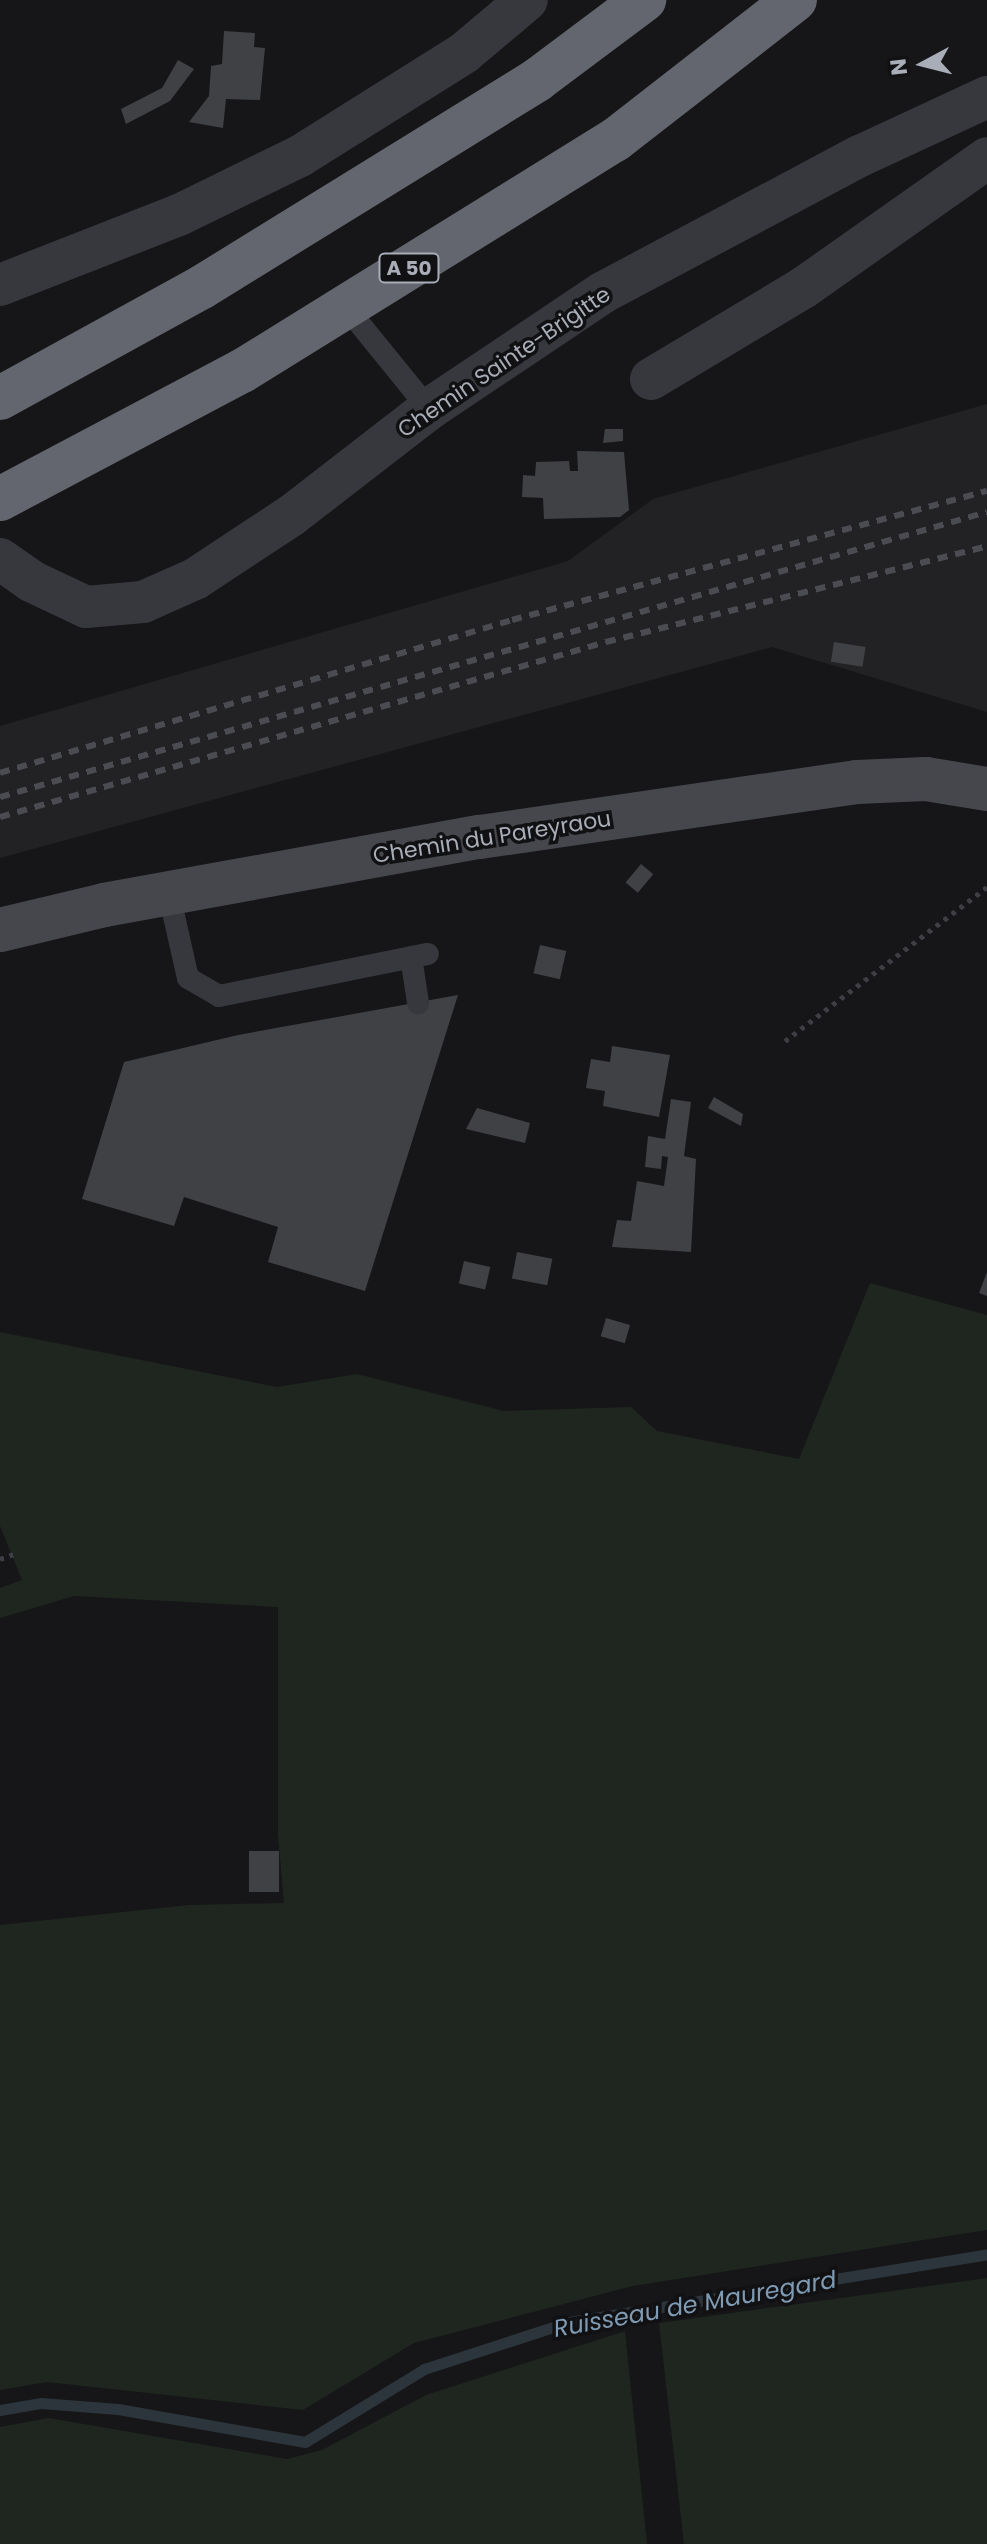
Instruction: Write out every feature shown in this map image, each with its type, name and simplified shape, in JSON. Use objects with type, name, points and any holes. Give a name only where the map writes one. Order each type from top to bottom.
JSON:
[{"type":"highway","points":[[0,398],[256,254],[537,80],[644,0]]},
{"type":"highway","name":"A 50","points":[[0,499],[242,371],[615,140],[795,0]]},
{"type":"street","points":[[0,285],[179,215],[300,156],[464,53],[527,0]]},
{"type":"street","name":"Chemin Sainte-Brigitte","points":[[15,570],[86,607],[143,602],[195,579],[292,515],[429,409],[602,293],[860,156],[987,97]]},
{"type":"street","points":[[651,379],[803,288],[987,158]]},
{"type":"street","name":"Chemin du Pareyraou","points":[[0,930],[169,894],[480,837],[857,782],[926,779],[987,789]]},
{"type":"lane","points":[[346,307],[429,409]]},
{"type":"lane","points":[[169,894],[188,978],[219,996],[420,956],[418,1003]]},
{"type":"path","points":[[785,1041],[987,887]]},
{"type":"path","points":[[0,1559],[14,1554]]},
{"type":"shaded area","points":[[987,404],[987,712],[772,647],[0,858],[0,726],[568,561],[653,499]]},
{"type":"shaded area","points":[[870,1283],[987,1315],[987,2230],[633,2286],[414,2343],[303,2410],[47,2382],[0,2390],[0,1925],[189,1905],[284,1903],[278,1835],[278,1607],[74,1596],[0,1618],[0,1588],[22,1580],[0,1526],[0,1332],[277,1387],[357,1374],[504,1411],[631,1407],[657,1431],[799,1459]]},
{"type":"shaded area","points":[[987,2278],[987,2544],[684,2544],[659,2323]]},
{"type":"shaded area","points":[[625,2331],[647,2544],[0,2544],[0,2427],[49,2418],[287,2459],[322,2450],[426,2395]]},
{"type":"building","points":[[224,31],[255,33],[254,47],[265,48],[260,100],[226,99],[223,128],[189,122],[209,96],[211,66],[222,64]]},
{"type":"building","points":[[178,60],[194,69],[170,101],[126,124],[121,109],[162,88]]},
{"type":"building","points":[[605,429],[623,429],[623,441],[603,443]]},
{"type":"building","points":[[577,451],[624,452],[629,510],[620,517],[544,519],[543,498],[522,497],[523,475],[535,476],[536,462],[569,461],[570,471],[578,471]]},
{"type":"building","points":[[834,642],[866,647],[862,667],[831,662]]},
{"type":"building","points":[[641,864],[653,874],[638,893],[626,882]]},
{"type":"building","points":[[540,945],[566,951],[560,979],[533,973]]},
{"type":"building","points":[[458,995],[365,1291],[268,1262],[278,1227],[184,1197],[174,1226],[82,1199],[124,1062],[238,1035]]},
{"type":"building","points":[[612,1046],[670,1055],[659,1117],[603,1106],[605,1091],[586,1088],[591,1059],[610,1062]]},
{"type":"building","points":[[714,1097],[743,1114],[741,1126],[708,1108]]},
{"type":"building","points":[[671,1099],[691,1102],[684,1156],[696,1159],[691,1252],[612,1247],[617,1220],[631,1221],[637,1181],[664,1186],[668,1157],[662,1156],[661,1169],[645,1167],[648,1136],[665,1139]]},
{"type":"building","points":[[477,1108],[530,1123],[525,1143],[466,1129]]},
{"type":"building","points":[[517,1252],[552,1259],[547,1285],[512,1279]]},
{"type":"building","points":[[464,1261],[490,1267],[485,1289],[459,1283]]},
{"type":"building","points":[[987,1272],[987,1296],[979,1293]]},
{"type":"building","points":[[606,1318],[630,1325],[625,1343],[601,1336]]},
{"type":"building","points":[[249,1851],[279,1851],[279,1892],[249,1892]]},
{"type":"waterway","name":"Ruisseau de Mauregard","points":[[0,2410],[41,2403],[118,2409],[305,2442],[424,2369],[569,2322],[987,2254]]},
{"type":"railway","points":[[0,773],[512,620],[987,491]]},
{"type":"railway","points":[[0,797],[987,512]]},
{"type":"railway","points":[[0,817],[606,642],[987,546]]}]
